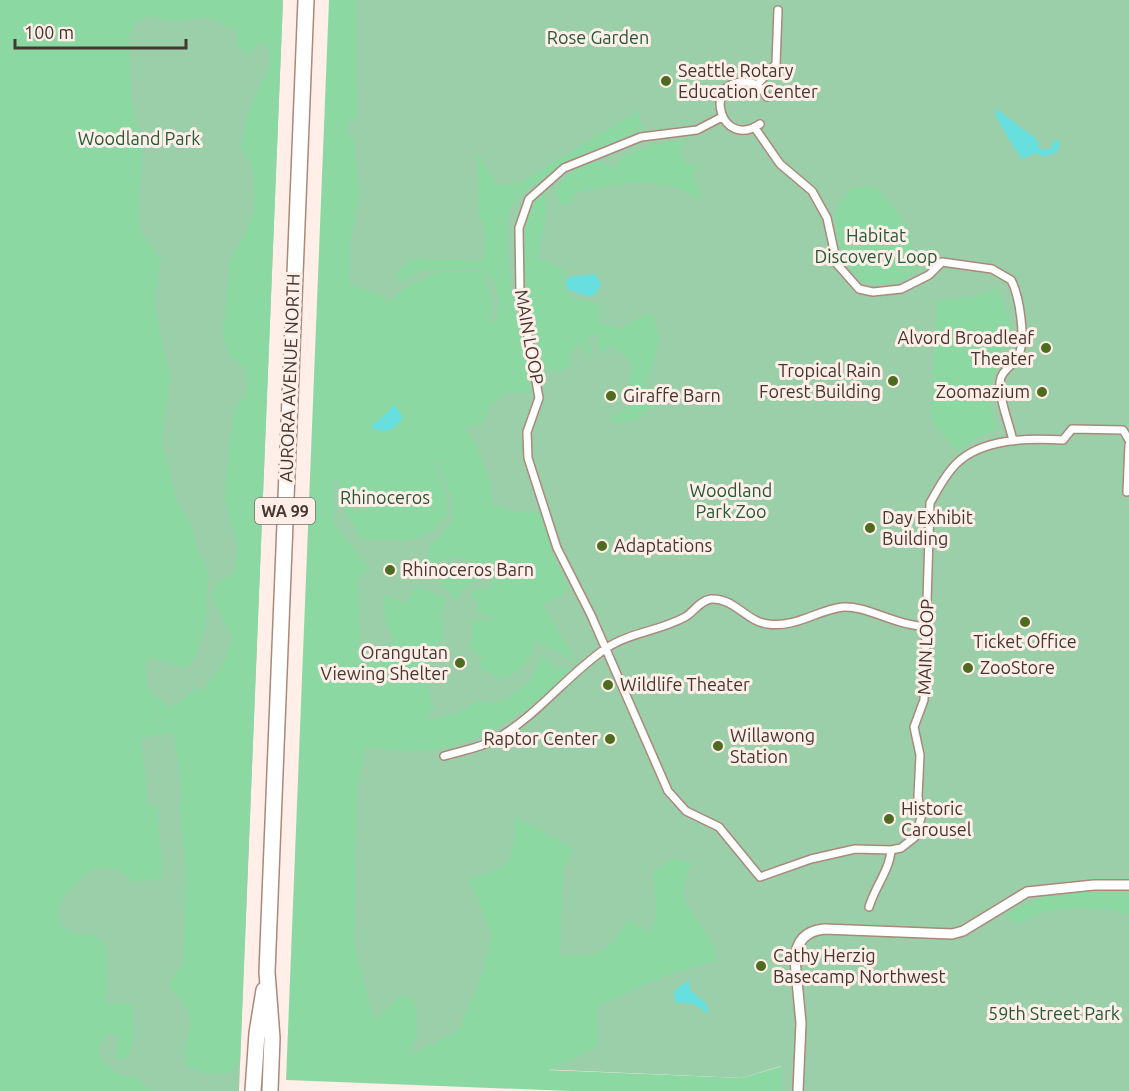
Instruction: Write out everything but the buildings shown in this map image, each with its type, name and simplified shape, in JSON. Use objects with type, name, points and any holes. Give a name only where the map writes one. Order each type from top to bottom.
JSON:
[{"type":"highway","name":"AURORA AVENUE NORTH","points":[[270,1091],[271,1023],[267,972],[306,0]]},
{"type":"highway","name":"AURORA AVENUE NORTH","points":[[253,1091],[258,1019],[267,972]]},
{"type":"street","points":[[771,69],[776,64],[778,10]]},
{"type":"street","points":[[758,85],[765,76]]},
{"type":"street","points":[[767,97],[758,85],[742,81],[728,87],[720,101],[722,117],[726,123],[740,130],[757,126],[780,164],[812,192],[827,218],[837,264],[859,289],[873,292],[901,289],[929,275],[942,262],[992,269],[1011,280],[1023,328],[1023,343],[1017,358],[1002,374],[1000,384],[1013,441]]},
{"type":"street","name":"MAIN LOOP","points":[[722,117],[698,130],[641,137],[564,168],[535,192],[525,205],[520,220],[520,291],[539,398],[527,432],[528,458],[557,548],[591,615],[669,791],[686,811],[719,827],[760,877],[811,859],[855,849],[891,850],[910,842],[918,833],[920,755],[914,727],[924,700],[930,503],[956,463],[976,451],[1013,441],[1032,438],[1063,440],[1072,429],[1123,430],[1129,440]]},
{"type":"street","points":[[1127,492],[1129,445]]},
{"type":"street","points":[[444,756],[495,740],[540,706],[605,649],[634,634],[686,617],[710,600],[721,601],[760,623],[770,625],[788,624],[844,607],[859,609],[911,626],[927,626]]},
{"type":"street","points":[[869,907],[875,888],[889,865],[891,850]]},
{"type":"street","points":[[798,1091],[801,1023],[795,960],[796,950],[806,934],[824,929],[952,934],[963,931],[1027,892],[1094,885],[1129,885]]},
{"type":"green space","name":"Woodland Park","points":[[0,0],[283,0],[239,1091],[0,1091]]},
{"type":"green space","name":"Woodland Park","points":[[0,0],[283,0],[240,1061],[229,1073],[209,1074],[188,1068],[185,1057],[191,1021],[189,1012],[170,988],[170,982],[183,963],[186,875],[179,803],[183,802],[174,733],[158,735],[156,696],[167,706],[179,704],[191,691],[204,688],[225,660],[232,637],[212,598],[217,581],[234,574],[238,546],[224,497],[234,409],[247,393],[247,371],[230,356],[223,335],[230,260],[246,232],[255,207],[253,167],[241,148],[250,106],[266,73],[270,58],[265,44],[259,42],[251,52],[245,54],[236,42],[238,31],[207,17],[176,21],[147,16],[134,25],[129,38],[131,99],[142,156],[137,220],[143,235],[161,258],[154,304],[170,378],[161,441],[177,501],[192,526],[196,546],[208,570],[206,624],[197,653],[190,664],[183,668],[153,658],[145,662],[148,689],[155,695],[157,735],[141,738],[149,807],[157,806],[163,878],[137,882],[115,868],[93,869],[64,898],[58,915],[61,924],[70,931],[97,937],[105,943],[106,1004],[132,1004],[134,1037],[130,1052],[120,1060],[116,1055],[119,1036],[107,1034],[99,1048],[101,1060],[117,1074],[134,1076],[151,1091],[0,1091]]},
{"type":"green space","name":"Rhinoceros","points":[[329,0],[356,0],[357,120],[348,121],[347,136],[354,137],[359,195],[349,249],[349,283],[386,298],[385,304],[408,286],[437,272],[482,272],[478,269],[422,270],[404,282],[395,275],[412,259],[482,261],[487,237],[479,215],[477,152],[498,185],[517,184],[640,110],[640,124],[645,128],[551,174],[518,198],[510,210],[507,226],[509,272],[534,390],[523,393],[509,391],[490,405],[483,423],[464,428],[476,445],[484,464],[493,505],[521,512],[542,512],[552,553],[569,590],[543,605],[576,661],[536,641],[524,665],[508,676],[500,679],[480,668],[481,658],[471,648],[472,619],[491,622],[489,615],[477,614],[477,602],[471,598],[474,589],[483,590],[491,587],[493,578],[464,558],[449,557],[430,566],[429,550],[450,523],[453,508],[449,491],[435,461],[431,464],[435,465],[447,497],[447,517],[425,535],[408,540],[363,541],[346,513],[338,481],[333,478],[334,523],[369,568],[358,579],[360,660],[395,642],[385,619],[384,594],[406,604],[417,585],[446,599],[441,615],[442,639],[432,655],[428,672],[429,691],[434,709],[425,721],[452,715],[478,701],[495,703],[511,696],[530,681],[543,654],[555,668],[571,668],[548,692],[516,716],[464,742],[429,750],[366,748],[357,786],[354,945],[374,1020],[401,995],[415,1000],[417,1035],[408,1056],[458,1031],[481,977],[492,934],[469,879],[495,870],[509,860],[514,843],[515,816],[573,849],[563,869],[560,955],[585,955],[601,951],[613,941],[628,920],[649,932],[657,914],[653,872],[673,858],[692,863],[686,877],[685,897],[692,914],[711,941],[717,960],[666,975],[597,1007],[598,1046],[549,1070],[742,1078],[782,1066],[781,1091],[571,1091],[286,1080]],"holes":[[[484,272],[490,276],[498,294],[496,321],[488,321],[493,309]]]},
{"type":"green space","name":"Woodland Park Zoo","points":[[338,0],[1129,0],[1129,1091],[781,1091],[781,1066],[742,1078],[332,1060],[332,443]]},
{"type":"green space","points":[[685,140],[680,153],[684,162],[695,164],[697,168],[693,176],[702,198],[697,199],[669,186],[638,183],[606,186],[576,193],[570,204],[561,205],[555,191],[559,184],[565,177],[586,165],[598,162],[615,169],[620,158],[654,144]]},
{"type":"green space","name":"Habitat Discovery Loop","points":[[873,186],[898,213],[912,244],[917,269],[898,282],[885,284],[862,282],[844,262],[834,219],[838,205],[852,188]]},
{"type":"green space","points":[[543,188],[546,214],[538,257],[567,272],[564,286],[572,298],[599,304],[599,324],[613,325],[618,331],[640,316],[653,315],[660,340],[644,385],[653,394],[653,404],[644,414],[629,422],[610,420],[619,412],[630,408],[633,366],[623,354],[609,346],[601,354],[596,332],[586,340],[593,348],[589,357],[580,343],[569,354],[571,365],[559,372],[547,369],[539,351],[526,303],[523,250],[525,226],[532,204]]},
{"type":"green space","points":[[998,287],[1012,327],[993,377],[991,404],[997,431],[982,434],[957,451],[931,419],[937,301],[978,296]]},
{"type":"green space","points":[[458,564],[474,569],[477,576],[476,580],[460,592],[456,601],[431,573],[444,565]]},
{"type":"green space","points":[[1129,891],[1129,915],[1104,909],[1072,908],[1043,913],[1030,918],[1021,925],[1004,914],[1056,892]]},
{"type":"water","points":[[995,108],[1038,140],[1038,146],[1044,150],[1051,148],[1054,140],[1059,140],[1059,151],[1045,157],[1036,153],[1022,159],[1001,125]]},
{"type":"water","points":[[595,274],[601,284],[596,294],[589,297],[567,289],[566,280],[570,277]]},
{"type":"water","points":[[395,405],[403,418],[394,428],[386,431],[373,429],[373,424]]},
{"type":"water","points":[[689,980],[690,990],[706,1003],[709,1014],[693,1004],[675,1002],[674,991]]},
{"type":"place","name":"Seattle Rotary Education Center","points":[[666,81]]},
{"type":"place","name":"Alvord Broadleaf Theater","points":[[1046,348]]},
{"type":"place","name":"Tropical Rain Forest Building","points":[[893,381]]},
{"type":"place","name":"Zoomazium","points":[[1042,392]]},
{"type":"place","name":"Giraffe Barn","points":[[611,396]]},
{"type":"place","name":"Day Exhibit Building","points":[[870,528]]},
{"type":"place","name":"Adaptations","points":[[602,546]]},
{"type":"place","name":"Rhinoceros Barn","points":[[390,570]]},
{"type":"place","name":"Ticket Office","points":[[1025,622]]},
{"type":"place","name":"Orangutan Viewing Shelter","points":[[460,663]]},
{"type":"place","name":"ZooStore","points":[[968,668]]},
{"type":"place","name":"Wildlife Theater","points":[[608,685]]},
{"type":"place","name":"Raptor Center","points":[[610,739]]},
{"type":"place","name":"Willawong Station","points":[[718,746]]},
{"type":"place","name":"Historic Carousel","points":[[889,819]]},
{"type":"place","name":"Cathy Herzig Basecamp Northwest","points":[[761,966]]},
{"type":"park label","name":"Rose Garden","points":[[598,38]]},
{"type":"park label","name":"59th Street Park","points":[[1054,1014]]}]
